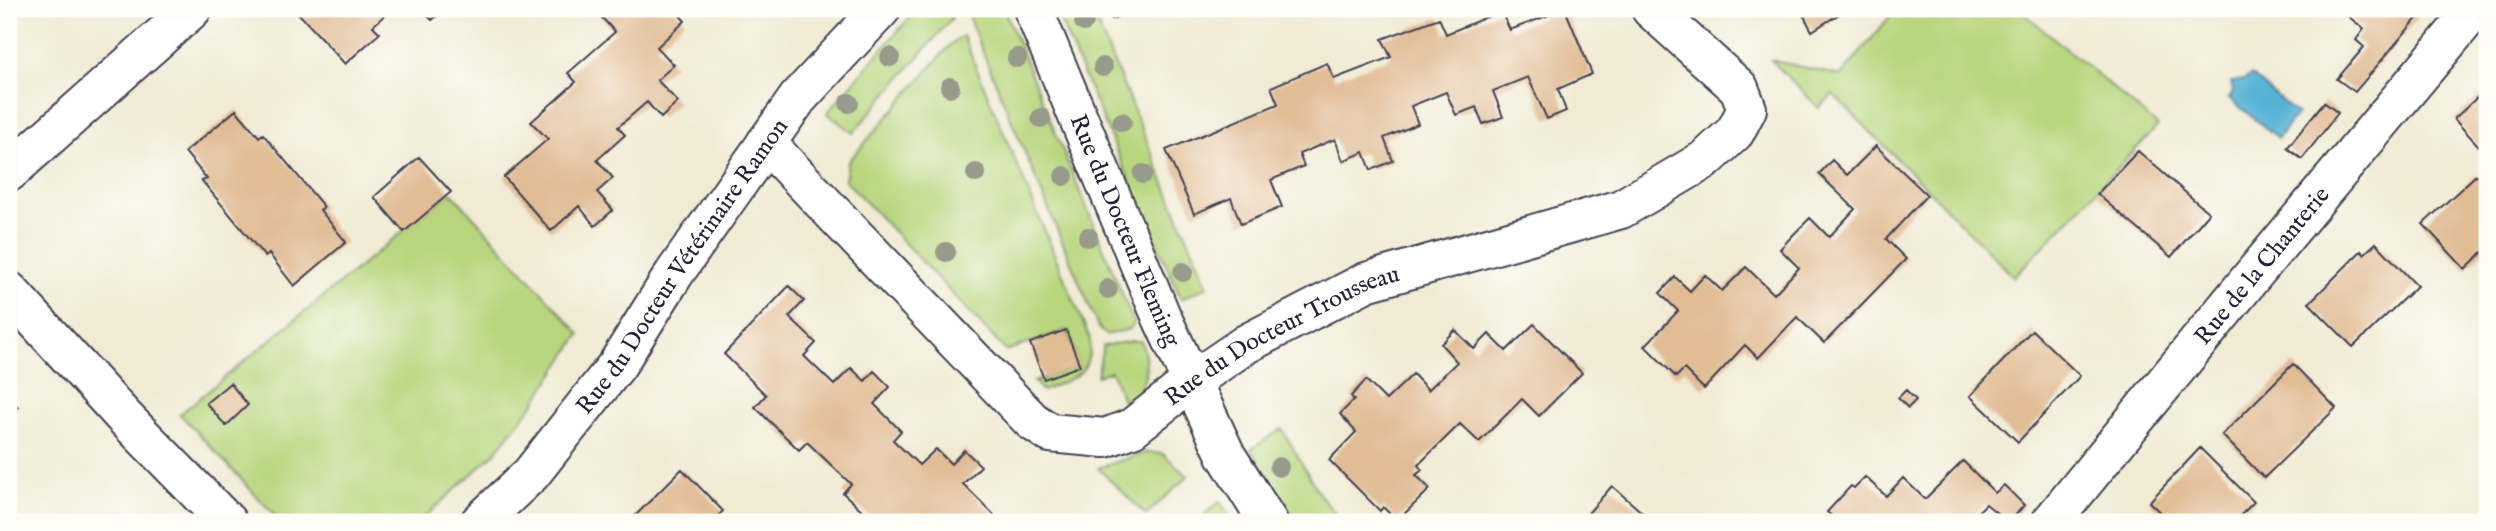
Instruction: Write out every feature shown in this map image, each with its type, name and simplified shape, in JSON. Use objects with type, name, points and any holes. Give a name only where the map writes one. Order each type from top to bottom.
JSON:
[{"type":"street","points":[[9,172],[192,9]]},
{"type":"street","name":"Rue du Docteur Vétérinaire Ramon","points":[[480,522],[531,474],[617,365],[674,274],[798,98],[881,9]]},
{"type":"street","name":"Rue du Docteur Fleming","points":[[1033,9],[1162,318],[1226,455],[1268,522]]},
{"type":"street","name":"Rue du Docteur Trousseau","points":[[766,142],[1032,421],[1050,433],[1105,438],[1132,428],[1192,381],[1246,344],[1366,282],[1621,209],[1706,159],[1735,132],[1747,109],[1739,88],[1651,9]]},
{"type":"street","name":"Rue de la Chanterie","points":[[2052,522],[2472,10]]},
{"type":"street","points":[[9,291],[123,416],[227,522]]},
{"type":"green space","points":[[917,9],[946,9],[952,18],[853,133],[827,113]]},
{"type":"green space","points":[[977,9],[1004,9],[1134,322],[1129,329],[1106,335],[1098,327],[969,19]]},
{"type":"green space","points":[[1055,9],[1091,9],[1208,286],[1181,299]]},
{"type":"green space","points":[[1896,9],[2019,9],[2158,126],[2014,277],[1833,94],[1819,108],[1771,60],[1841,76]]},
{"type":"green space","points":[[963,36],[1090,339],[1087,361],[1078,374],[1043,391],[1034,382],[1079,366],[1067,330],[1006,351],[845,180],[848,162],[951,44]]},
{"type":"green space","points":[[451,192],[580,334],[535,402],[494,454],[419,522],[281,522],[180,414]]},
{"type":"green space","points":[[1141,341],[1146,368],[1143,384],[1125,405],[1111,371],[1097,376],[1103,346]]},
{"type":"green space","points":[[1282,429],[1320,495],[1342,522],[1297,522],[1251,449]]},
{"type":"green space","points":[[1147,452],[1163,454],[1188,476],[1146,515],[1098,468]]},
{"type":"green space","points":[[1219,502],[1234,522],[1196,522]]},
{"type":"water","points":[[2251,75],[2297,114],[2278,138],[2229,98],[2233,93],[2231,82],[2244,80]]},
{"type":"building","points":[[304,9],[389,11],[373,26],[380,33],[345,64],[299,14]]},
{"type":"building","points":[[422,9],[445,9],[432,20]]},
{"type":"building","points":[[594,9],[674,9],[685,21],[657,47],[674,65],[657,80],[678,102],[661,118],[647,102],[618,127],[625,135],[597,160],[613,178],[597,192],[613,210],[595,226],[579,206],[551,231],[504,177],[548,139],[531,122],[576,82],[568,73],[615,32]]},
{"type":"building","points":[[1107,9],[1138,9],[1112,19]]},
{"type":"building","points":[[1565,9],[1592,74],[1558,89],[1566,111],[1547,119],[1528,77],[1493,91],[1503,117],[1483,124],[1476,107],[1456,115],[1446,92],[1411,106],[1418,124],[1384,138],[1393,161],[1371,170],[1364,152],[1343,161],[1335,139],[1299,154],[1304,166],[1271,180],[1282,207],[1241,224],[1231,198],[1194,214],[1166,150],[1278,104],[1271,87],[1327,63],[1334,79],[1391,57],[1382,39],[1439,18],[1446,34],[1501,11],[1510,30]]},
{"type":"building","points":[[1800,9],[1847,9],[1812,31]]},
{"type":"building","points":[[2339,9],[2425,9],[2355,92],[2337,79],[2364,47],[2356,40],[2364,29]]},
{"type":"building","points":[[2487,88],[2487,155],[2454,119]]},
{"type":"building","points":[[2324,102],[2338,113],[2302,159],[2287,148]]},
{"type":"building","points":[[236,110],[259,137],[263,134],[324,207],[320,210],[346,242],[294,286],[269,254],[265,257],[202,181],[207,179],[185,152]]},
{"type":"building","points":[[1876,146],[1927,195],[1886,239],[1906,259],[1824,343],[1797,317],[1758,358],[1745,345],[1704,389],[1684,369],[1676,377],[1645,346],[1678,311],[1660,293],[1675,277],[1690,291],[1705,275],[1722,291],[1746,267],[1774,294],[1799,268],[1780,249],[1794,234],[1810,218],[1829,237],[1855,209],[1819,174],[1832,160],[1847,175]]},
{"type":"building","points":[[2138,151],[2209,213],[2171,257],[2097,194]]},
{"type":"building","points":[[419,157],[451,192],[404,232],[374,197]]},
{"type":"building","points":[[2476,175],[2487,187],[2487,248],[2465,269],[2423,224]]},
{"type":"building","points":[[2376,243],[2417,286],[2353,347],[2309,303],[2361,251],[2364,254]]},
{"type":"building","points":[[789,286],[804,301],[789,317],[816,343],[804,356],[834,385],[851,368],[865,381],[874,371],[890,387],[874,404],[901,431],[893,440],[919,465],[936,449],[951,464],[964,450],[981,466],[963,484],[1001,522],[902,522],[899,519],[896,522],[875,522],[843,493],[851,484],[807,442],[799,450],[755,407],[766,395],[724,354]]},
{"type":"building","points":[[1534,324],[1582,373],[1539,416],[1522,399],[1479,442],[1460,424],[1418,465],[1422,470],[1416,475],[1430,489],[1397,521],[1383,507],[1380,511],[1329,460],[1356,432],[1340,414],[1354,400],[1351,396],[1366,380],[1386,400],[1413,374],[1428,390],[1457,362],[1441,344],[1455,330],[1474,349],[1489,334],[1506,351]]},
{"type":"building","points":[[1066,330],[1080,366],[1044,379],[1030,343]]},
{"type":"building","points":[[2032,330],[2080,376],[2018,442],[1970,396]]},
{"type":"building","points":[[2293,364],[2336,408],[2264,478],[2222,435]]},
{"type":"building","points":[[230,383],[248,405],[226,426],[206,403]]},
{"type":"building","points":[[1906,390],[1916,400],[1908,408],[1898,398]]},
{"type":"building","points":[[9,397],[18,407],[9,416]]},
{"type":"building","points":[[2200,448],[2254,502],[2234,522],[2170,522],[2149,502]]},
{"type":"building","points":[[1963,461],[1995,493],[2004,485],[2024,505],[2010,522],[1989,522],[1997,513],[1986,504],[1967,522],[1838,522],[1827,512],[1851,486],[1854,488],[1865,477],[1886,496],[1903,478],[1925,499]]},
{"type":"building","points":[[682,469],[723,511],[712,522],[637,522],[633,518]]},
{"type":"building","points":[[1612,486],[1653,522],[1587,522],[1583,519]]}]
